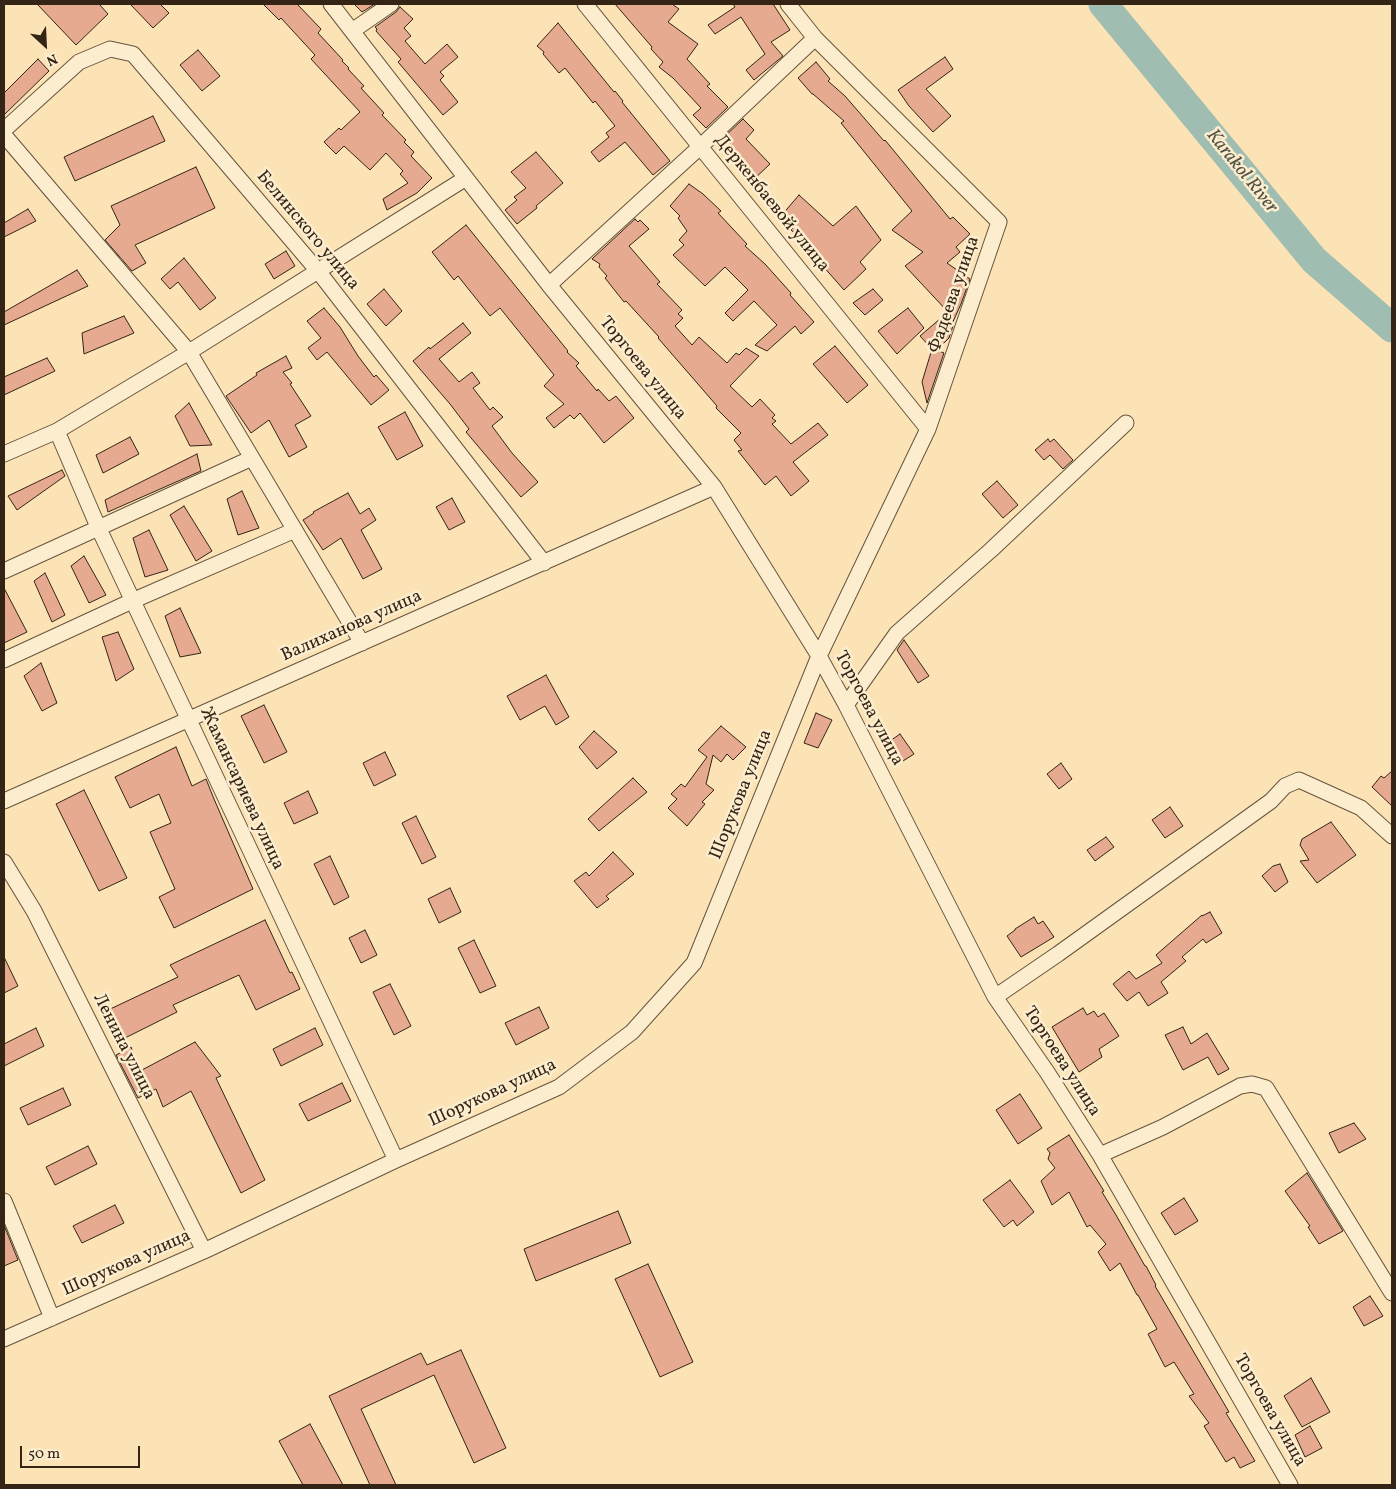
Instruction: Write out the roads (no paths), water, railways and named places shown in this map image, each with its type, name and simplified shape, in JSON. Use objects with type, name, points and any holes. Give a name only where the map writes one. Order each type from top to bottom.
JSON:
[{"type":"street","name":"Торгоева улица","points":[[331,4],[550,285],[714,487],[819,656],[846,705],[995,997],[1047,1072],[1100,1155],[1290,1485]]},
{"type":"street","points":[[352,31],[391,4]]},
{"type":"street","name":"Деркенбаевой улица","points":[[585,4],[928,429]]},
{"type":"street","name":"Фадеева улица","points":[[788,4],[815,38],[999,222],[928,429],[819,656]]},
{"type":"street","points":[[550,285],[815,38]]},
{"type":"street","name":"Белинского улица","points":[[4,130],[79,62],[110,49],[133,54],[318,271],[544,563]]},
{"type":"street","points":[[4,134],[189,352],[362,643]]},
{"type":"street","points":[[4,454],[57,432],[189,352],[466,178]]},
{"type":"street","points":[[846,705],[897,633],[991,550],[1126,423]]},
{"type":"street","name":"Жамансариева улица","points":[[57,432],[132,601],[396,1160]]},
{"type":"street","points":[[4,571],[252,458]]},
{"type":"street","name":"Валиханова улица","points":[[4,801],[714,487]]},
{"type":"street","points":[[4,660],[132,601],[295,530]]},
{"type":"street","name":"Шорукова улица","points":[[4,1339],[204,1251],[396,1160],[559,1087],[632,1032],[694,963],[819,656]]},
{"type":"street","points":[[995,997],[1271,801],[1285,786],[1299,780],[1360,808],[1392,836]]},
{"type":"street","name":"Ленина улица","points":[[4,862],[34,911],[204,1251]]},
{"type":"street","points":[[1100,1155],[1163,1126],[1240,1086],[1252,1084],[1266,1088],[1392,1293]]},
{"type":"street","points":[[4,1201],[52,1318]]},
{"type":"waterway","name":"Karakol River","points":[[1103,4],[1314,260],[1392,328]]}]
